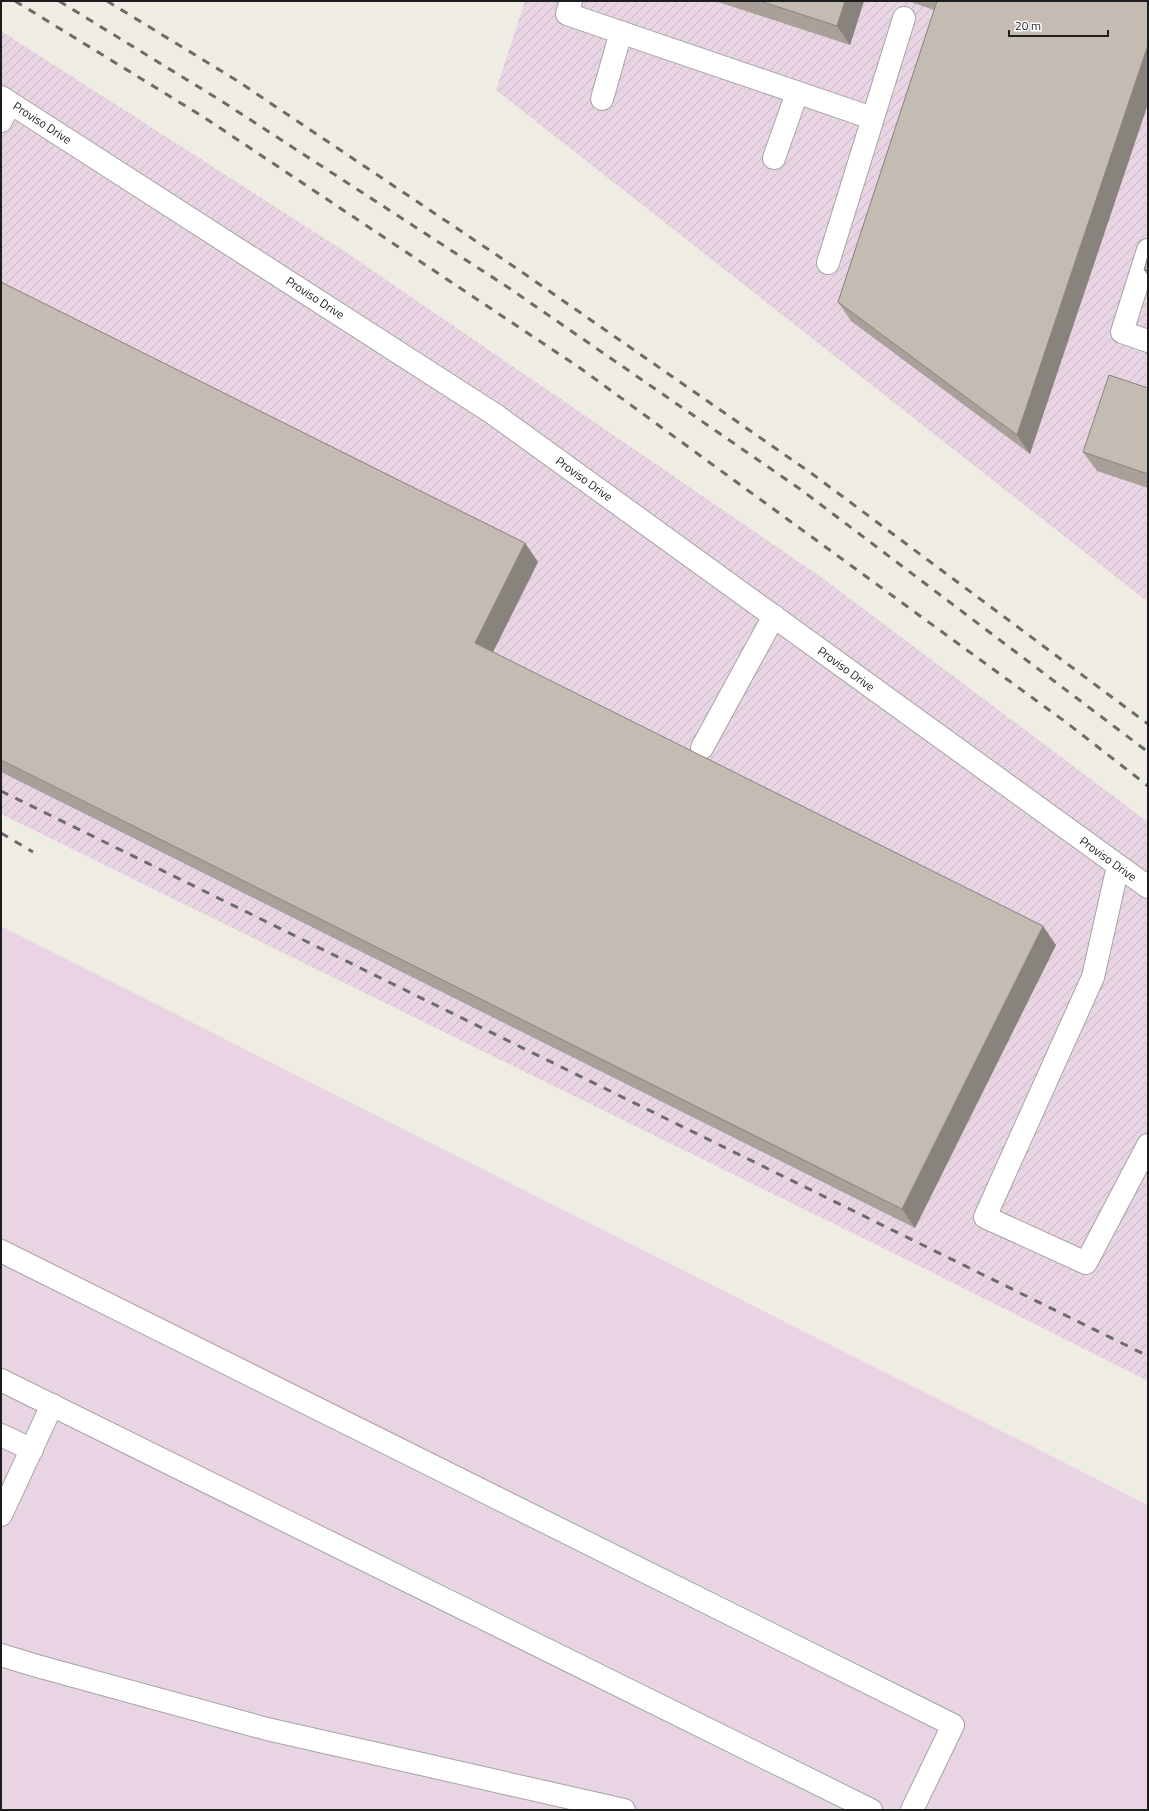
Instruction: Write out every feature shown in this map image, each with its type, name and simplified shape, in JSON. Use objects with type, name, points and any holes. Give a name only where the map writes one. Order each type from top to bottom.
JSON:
[{"type":"street","points":[[571,1],[567,14],[872,118]]},
{"type":"street","points":[[828,263],[904,18]]},
{"type":"street","points":[[602,99],[621,32]]},
{"type":"street","points":[[774,158],[798,93]]},
{"type":"street","name":"Proviso Drive","points":[[4,107],[494,414],[1148,887]]},
{"type":"street","points":[[1148,250],[1122,332],[1148,341]]},
{"type":"street","points":[[702,748],[774,616]]},
{"type":"street","points":[[1118,866],[1093,977],[985,1217],[1086,1263],[1148,1145]]},
{"type":"street","points":[[1,1250],[953,1725],[912,1810]]},
{"type":"street","points":[[1,1380],[871,1810]]},
{"type":"street","points":[[1,1515],[52,1405]]},
{"type":"street","points":[[1,1435],[32,1450]]},
{"type":"street","points":[[1,1655],[267,1729],[624,1810]]},
{"type":"shaded area","points":[[525,1],[1148,1],[1148,602],[496,90]]},
{"type":"shaded area","points":[[1,31],[344,251],[821,577],[1148,822],[1148,1381],[903,1258],[1,814]]},
{"type":"shaded area","points":[[1,926],[1148,1505],[1148,1810],[1,1810]]},
{"type":"building","points":[[760,1],[845,1],[837,26]]},
{"type":"building","points":[[937,1],[1148,1],[1148,45],[1017,435],[838,302]]},
{"type":"building","points":[[1148,256],[1148,271],[1144,270]]},
{"type":"building","points":[[1,282],[525,543],[475,643],[1043,926],[902,1209],[1,760]]},
{"type":"building","points":[[1109,375],[1148,388],[1148,474],[1083,452]]},
{"type":"railway","points":[[15,1],[205,118],[580,368],[1067,723],[1148,786]]},
{"type":"railway","points":[[59,1],[223,102],[509,288],[800,489],[1148,752]]},
{"type":"railway","points":[[107,1],[236,80],[516,268],[811,473],[1148,724]]},
{"type":"railway","points":[[1,791],[1148,1356]]},
{"type":"railway","points":[[1,833],[33,852]]}]
